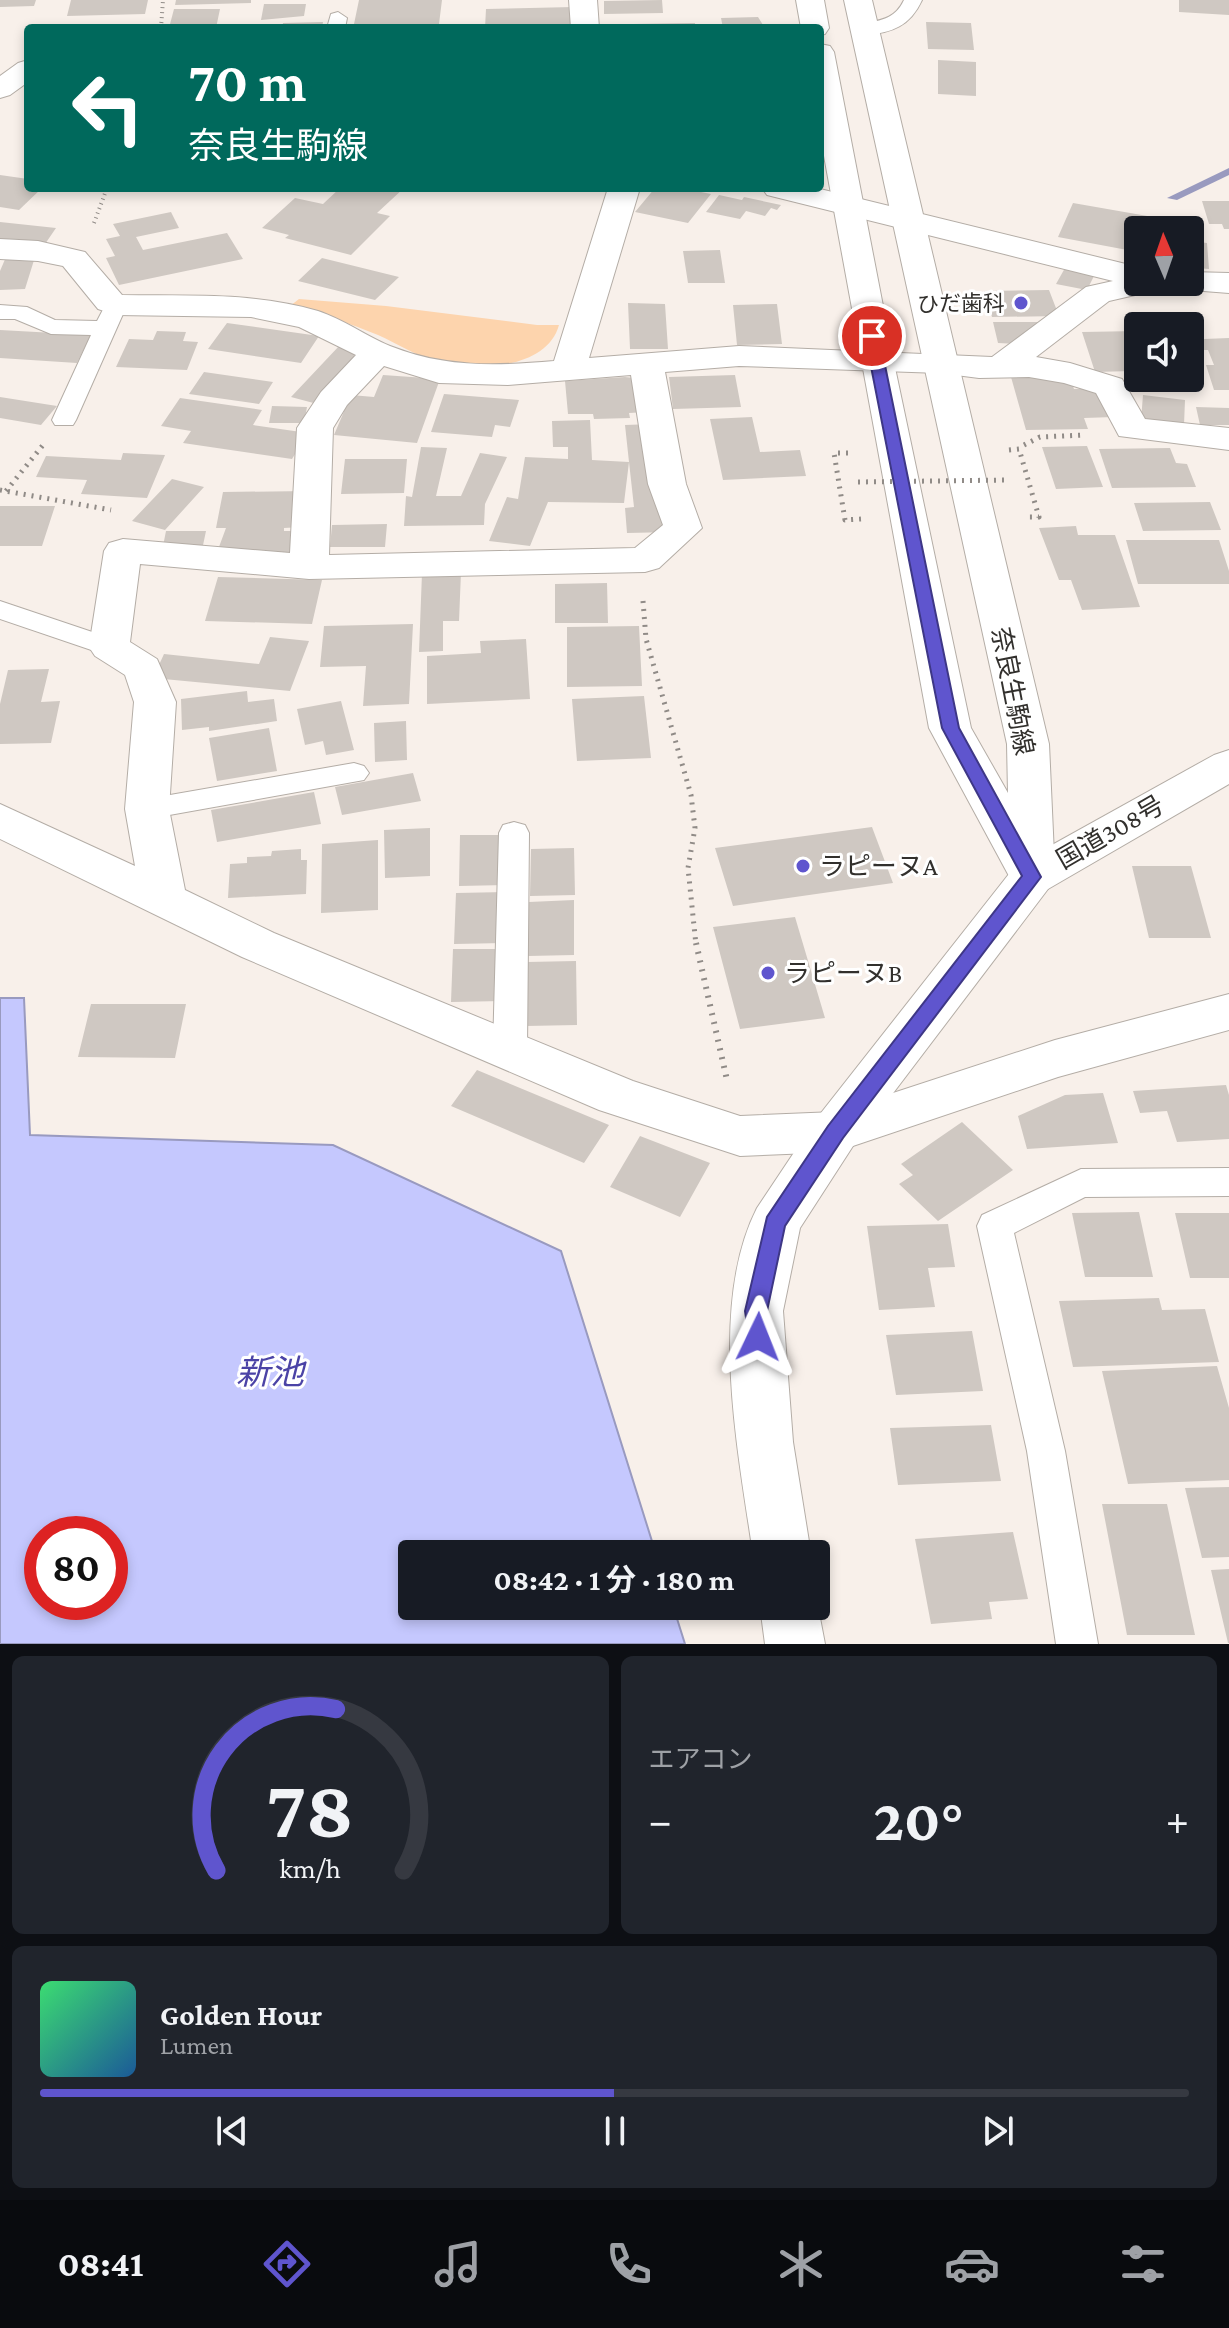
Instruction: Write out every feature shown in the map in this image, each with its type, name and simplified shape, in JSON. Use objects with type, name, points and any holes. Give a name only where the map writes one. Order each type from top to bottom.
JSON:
[{"type":"main road","points":[[583,0],[585,24]]},
{"type":"main road","points":[[810,0],[814,24]]},
{"type":"main road","name":"奈良生駒線","points":[[862,14],[1028,744],[1032,877]]},
{"type":"main road","points":[[0,48],[24,60]]},
{"type":"main road","points":[[0,89],[24,72]]},
{"type":"main road","name":"奈良生駒線","points":[[824,73],[877,363],[950,728],[1032,877]]},
{"type":"main road","points":[[569,367],[623,192]]},
{"type":"main road","points":[[794,192],[1124,274]]},
{"type":"main road","points":[[0,249],[38,251],[74,259],[110,302],[111,316],[251,307],[309,319],[378,353],[439,373],[508,375],[569,367],[739,356],[940,363],[979,368],[1024,365],[1082,376],[1110,386],[1132,428],[1229,439]]},
{"type":"main road","points":[[1204,282],[1229,283]]},
{"type":"main road","points":[[1001,367],[1098,294],[1124,288]]},
{"type":"main road","points":[[309,567],[315,428],[333,399],[378,353]]},
{"type":"main road","points":[[164,899],[147,809],[155,702],[143,668],[109,647],[123,551],[309,567],[644,561],[683,528],[664,470],[646,363]]},
{"type":"main road","name":"国道308号","points":[[780,1540],[765,1442],[756,1311],[775,1223],[835,1132],[1032,877],[1229,765]]},
{"type":"main road","points":[[0,820],[258,945],[617,1096],[740,1136],[835,1132],[1055,1059],[1229,1012]]},
{"type":"main road","points":[[792,1620],[795,1644]]},
{"type":"lane","points":[[862,14],[888,28],[907,14],[913,0]]},
{"type":"lane","points":[[0,312],[19,312],[51,327],[111,316]]},
{"type":"lane","points":[[64,420],[111,316]]},
{"type":"lane","points":[[0,610],[109,647]]},
{"type":"lane","points":[[147,809],[354,773]]},
{"type":"lane","points":[[510,1049],[514,833]]},
{"type":"lane","points":[[1077,1644],[1046,1451],[995,1226],[1081,1183],[1229,1182]]},
{"type":"path","points":[[161,24],[163,0]]},
{"type":"path","points":[[64,420],[3,490],[52,501],[107,507],[115,512],[123,551]]},
{"type":"path","points":[[1024,445],[1040,437],[1109,435],[1132,428]]},
{"type":"path","points":[[858,482],[1008,480]]},
{"type":"path","points":[[644,561],[646,639],[691,795],[695,828],[688,868],[698,960],[740,1136]]},
{"type":"shaded area","points":[[299,299],[559,325],[552,340],[541,351],[509,364],[473,367],[433,361],[367,331],[290,306]]},
{"type":"water","name":"新池","points":[[0,998],[24,998],[30,1135],[333,1145],[561,1251],[652,1540],[398,1540],[398,1620],[677,1620],[685,1644],[0,1644]]},
{"type":"building","points":[[0,0],[36,0],[34,6],[0,7]]},
{"type":"building","points":[[71,0],[148,0],[145,14],[67,16]]},
{"type":"building","points":[[176,0],[251,0],[251,3],[175,5]]},
{"type":"building","points":[[359,0],[442,0],[439,24],[354,24]]},
{"type":"building","points":[[662,0],[663,13],[604,14],[604,1]]},
{"type":"building","points":[[1179,0],[1229,0],[1229,15],[1179,12]]},
{"type":"building","points":[[264,4],[306,4],[304,16],[261,20]]},
{"type":"building","points":[[573,7],[574,24],[485,24],[486,9]]},
{"type":"building","points":[[174,9],[220,9],[217,24],[170,24]]},
{"type":"building","points":[[758,17],[762,24],[722,24],[721,18]]},
{"type":"building","points":[[323,22],[323,24],[283,23]]},
{"type":"building","points":[[926,22],[971,23],[974,50],[928,49]]},
{"type":"building","points":[[938,60],[976,62],[976,96],[938,94]]},
{"type":"building","points":[[0,175],[24,178],[24,192],[38,192],[19,210],[0,207]]},
{"type":"building","points":[[336,192],[400,192],[377,213],[390,216],[351,255],[285,238],[289,235],[262,228],[295,198],[323,204]]},
{"type":"building","points":[[652,192],[711,194],[688,223],[635,212]]},
{"type":"building","points":[[719,195],[781,205],[777,210],[771,208],[765,216],[746,211],[740,219],[706,212]]},
{"type":"building","points":[[1202,201],[1229,201],[1229,229],[1224,229],[1222,224],[1209,224]]},
{"type":"building","points":[[1073,203],[1147,216],[1124,216],[1124,249],[1058,237]]},
{"type":"building","points":[[171,212],[179,228],[136,237],[143,250],[227,233],[243,259],[119,285],[106,258],[115,256],[106,239],[120,236],[113,224]]},
{"type":"building","points":[[0,222],[56,228],[43,247],[0,242]]},
{"type":"building","points":[[1204,243],[1207,243],[1209,269],[1204,269]]},
{"type":"building","points":[[720,250],[725,283],[688,283],[683,251]]},
{"type":"building","points":[[6,257],[35,257],[25,289],[0,290],[0,271]]},
{"type":"building","points":[[322,258],[399,277],[375,300],[298,281]]},
{"type":"building","points":[[1065,268],[1095,274],[1087,290],[1056,284]]},
{"type":"building","name":"ひだ歯科","points":[[1049,290],[1059,316],[992,317],[984,291]]},
{"type":"building","points":[[628,303],[665,304],[668,349],[630,349]]},
{"type":"building","points":[[777,304],[782,344],[737,345],[733,305]]},
{"type":"building","points":[[993,322],[1048,322],[1020,344],[998,343]]},
{"type":"building","points":[[227,323],[319,336],[301,363],[208,349]]},
{"type":"building","points":[[0,330],[91,335],[77,363],[0,358]]},
{"type":"building","points":[[157,331],[186,332],[183,341],[198,342],[187,370],[116,367],[129,339],[153,340]]},
{"type":"building","points":[[1124,331],[1124,371],[1095,372],[1082,332]]},
{"type":"building","points":[[1229,338],[1229,390],[1214,390],[1206,365],[1214,365],[1208,350],[1204,350],[1204,339]]},
{"type":"building","points":[[340,345],[370,353],[321,405],[291,397]]},
{"type":"building","points":[[204,372],[273,382],[259,404],[189,394]]},
{"type":"building","points":[[383,375],[440,379],[417,443],[334,435],[351,395],[374,397]]},
{"type":"building","points":[[735,375],[741,407],[673,409],[669,377]]},
{"type":"building","points":[[1069,375],[1074,389],[1105,388],[1114,417],[1084,418],[1088,429],[1026,430],[1011,377]]},
{"type":"building","points":[[625,377],[643,379],[647,412],[629,413],[630,418],[594,419],[593,414],[568,414],[565,381]]},
{"type":"building","points":[[444,394],[519,400],[510,427],[495,425],[492,437],[431,432]]},
{"type":"building","points":[[1143,395],[1185,400],[1184,425],[1141,420]]},
{"type":"building","points":[[0,397],[57,406],[41,425],[0,418]]},
{"type":"building","points":[[180,398],[262,410],[253,425],[308,433],[292,459],[183,443],[191,431],[161,426]]},
{"type":"building","points":[[272,406],[307,407],[304,423],[269,423]]},
{"type":"building","points":[[1196,407],[1229,408],[1229,425],[1200,425]]},
{"type":"building","points":[[752,417],[760,452],[800,450],[806,476],[723,480],[710,419]]},
{"type":"building","points":[[590,420],[592,460],[629,462],[624,503],[548,502],[530,546],[489,541],[507,497],[518,499],[525,457],[568,459],[568,447],[553,447],[552,421]]},
{"type":"building","points":[[653,424],[672,532],[627,533],[625,508],[634,507],[625,425]]},
{"type":"building","points":[[1087,446],[1103,487],[1056,489],[1042,447]]},
{"type":"building","points":[[421,447],[447,448],[436,496],[461,496],[480,453],[507,457],[485,504],[484,525],[404,526],[406,496],[412,497]]},
{"type":"building","points":[[1170,448],[1176,463],[1187,464],[1196,487],[1112,488],[1099,449]]},
{"type":"building","points":[[123,453],[165,455],[147,498],[81,494],[87,480],[36,477],[46,456],[121,460]]},
{"type":"building","points":[[345,459],[407,459],[404,493],[341,494]]},
{"type":"building","points":[[172,479],[204,487],[165,530],[132,521]]},
{"type":"building","points":[[308,491],[303,527],[284,528],[284,531],[302,531],[292,560],[216,555],[226,528],[216,528],[223,492]]},
{"type":"building","points":[[1210,502],[1221,530],[1143,531],[1134,503]]},
{"type":"building","points":[[0,506],[55,506],[42,546],[0,546]]},
{"type":"building","points":[[387,524],[385,547],[330,547],[332,525]]},
{"type":"building","points":[[1076,526],[1078,535],[1115,535],[1140,607],[1082,610],[1071,580],[1059,580],[1039,528]]},
{"type":"building","points":[[166,531],[206,531],[202,550],[162,551]]},
{"type":"building","points":[[1126,540],[1219,540],[1229,571],[1229,584],[1138,584]]},
{"type":"building","points":[[461,572],[459,621],[443,621],[443,651],[419,652],[422,573]]},
{"type":"building","points":[[218,577],[322,580],[312,624],[205,621]]},
{"type":"building","points":[[607,583],[608,623],[555,623],[555,584]]},
{"type":"building","points":[[413,624],[409,704],[363,706],[366,666],[320,667],[324,626]]},
{"type":"building","points":[[639,626],[642,686],[567,687],[567,627]]},
{"type":"building","points":[[270,637],[309,641],[290,691],[153,678],[164,654],[259,664]]},
{"type":"building","points":[[526,639],[530,699],[427,704],[427,656],[481,653],[480,641]]},
{"type":"building","points":[[49,669],[41,702],[60,701],[51,743],[0,744],[0,704],[8,670]]},
{"type":"building","points":[[247,691],[248,702],[274,699],[277,721],[209,731],[209,727],[182,730],[181,699]]},
{"type":"building","points":[[644,696],[651,758],[577,761],[572,699]]},
{"type":"building","points":[[341,701],[354,750],[326,755],[323,741],[305,745],[297,709]]},
{"type":"building","points":[[406,721],[407,760],[375,762],[374,723]]},
{"type":"building","points":[[269,728],[277,771],[217,781],[209,738]]},
{"type":"building","points":[[413,773],[421,801],[342,815],[335,787]]},
{"type":"building","points":[[314,792],[321,824],[217,842],[211,810]]},
{"type":"building","name":"ラピーヌA","points":[[872,827],[893,883],[733,906],[715,848]]},
{"type":"building","points":[[430,828],[430,876],[385,878],[384,830]]},
{"type":"building","points":[[460,835],[507,835],[506,885],[459,886]]},
{"type":"building","points":[[378,840],[378,910],[321,913],[322,844]]},
{"type":"building","points":[[574,848],[575,895],[530,896],[531,849]]},
{"type":"building","points":[[301,849],[301,860],[307,860],[306,894],[228,898],[230,864],[247,863],[247,857],[271,856],[272,851]]},
{"type":"building","points":[[1132,866],[1191,866],[1211,938],[1149,938]]},
{"type":"building","points":[[506,892],[504,943],[454,944],[456,893]]},
{"type":"building","points":[[574,900],[574,955],[528,956],[529,902]]},
{"type":"building","name":"ラピーヌB","points":[[795,917],[825,1018],[740,1029],[713,927]]},
{"type":"building","points":[[453,949],[504,949],[503,1001],[451,1002]]},
{"type":"building","points":[[576,961],[577,1025],[526,1026],[527,962]]},
{"type":"building","points":[[91,1004],[186,1004],[175,1058],[78,1057]]},
{"type":"building","points":[[477,1070],[609,1125],[584,1163],[451,1106]]},
{"type":"building","points":[[1226,1085],[1229,1095],[1229,1139],[1177,1142],[1167,1111],[1140,1113],[1133,1091]]},
{"type":"building","points":[[1103,1093],[1118,1143],[1027,1149],[1018,1116],[1065,1095]]},
{"type":"building","points":[[962,1122],[1013,1170],[938,1221],[899,1184],[913,1175],[901,1164]]},
{"type":"building","points":[[640,1136],[710,1163],[680,1217],[610,1187]]},
{"type":"building","points":[[1139,1212],[1153,1277],[1085,1277],[1072,1213]]},
{"type":"building","points":[[1175,1213],[1229,1213],[1229,1278],[1190,1278]]},
{"type":"building","points":[[948,1224],[955,1267],[928,1268],[935,1307],[879,1310],[867,1226]]},
{"type":"building","points":[[1159,1298],[1162,1310],[1205,1309],[1219,1362],[1073,1367],[1059,1301]]},
{"type":"building","points":[[972,1331],[983,1391],[896,1395],[886,1335]]},
{"type":"building","points":[[1217,1366],[1229,1408],[1229,1480],[1128,1484],[1102,1371]]},
{"type":"building","points":[[991,1425],[1001,1481],[898,1485],[890,1428]]},
{"type":"building","points":[[1229,1487],[1229,1557],[1202,1558],[1185,1488]]},
{"type":"building","points":[[1102,1504],[1167,1504],[1195,1635],[1127,1635]]},
{"type":"building","points":[[1013,1532],[1028,1599],[989,1602],[992,1619],[931,1624],[915,1539]]},
{"type":"building","points":[[1229,1569],[1229,1643],[1228,1643],[1211,1570]]},
{"type":"waterway","points":[[1173,198],[1229,171]]},
{"type":"place","name":"ひだ歯科","points":[[1021,303]]},
{"type":"place","name":"ラピーヌA","points":[[803,866]]},
{"type":"place","name":"ラピーヌB","points":[[768,973]]},
{"type":"route","points":[[758,1337],[756,1311],[775,1223],[835,1132],[1032,877],[950,728],[872,336]]}]
